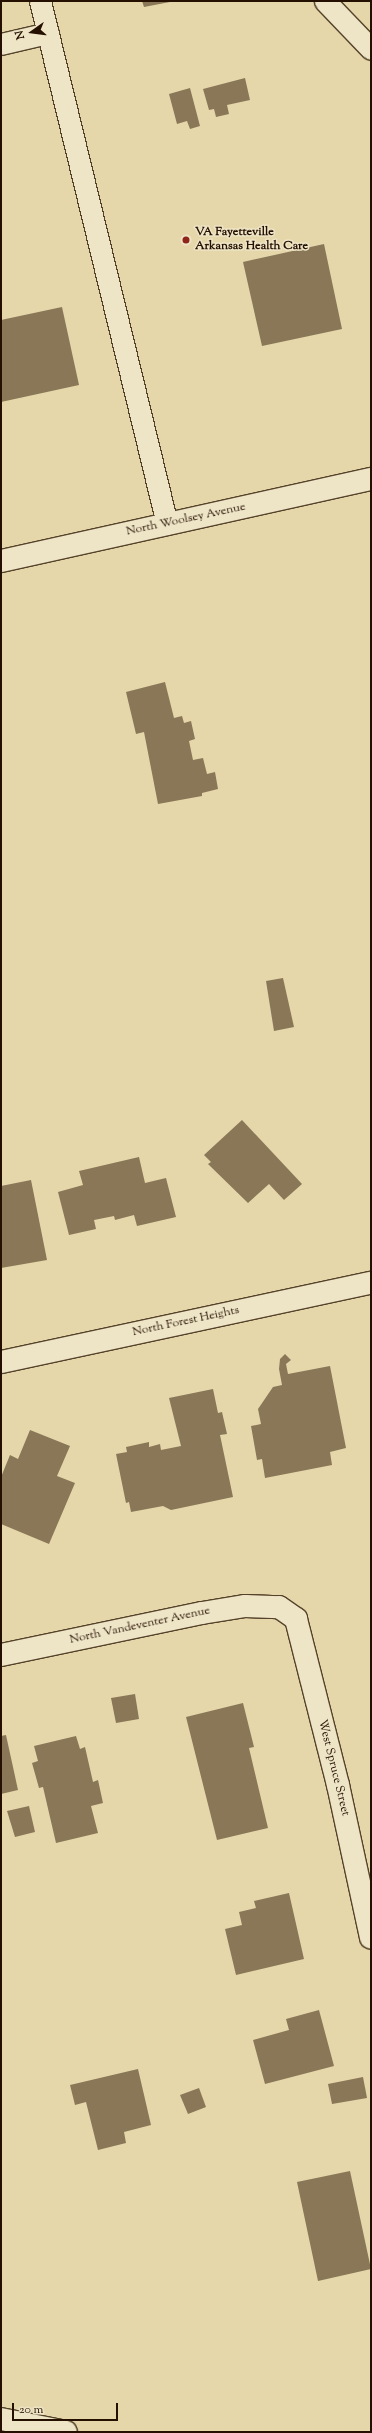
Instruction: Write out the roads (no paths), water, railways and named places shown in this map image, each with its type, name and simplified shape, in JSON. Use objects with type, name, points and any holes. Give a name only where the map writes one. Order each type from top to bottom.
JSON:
[{"type":"street","name":"North Woolsey Avenue","points":[[1,561],[371,479]]},
{"type":"street","name":"North Forest Heights","points":[[1,1362],[371,1283]]},
{"type":"street","name":"North Vandeventer Avenue","points":[[1,1655],[202,1613],[245,1606],[279,1607]]},
{"type":"street","name":"West Spruce Street","points":[[279,1607],[296,1619],[338,1785],[371,1937]]},
{"type":"street","points":[[1,2419],[66,2432]]},
{"type":"lane","points":[[40,1],[167,524]]},
{"type":"lane","points":[[325,1],[371,49]]},
{"type":"lane","points":[[1,44],[48,33]]},
{"type":"place","name":"VA Fayetteville Arkansas Health Care","points":[[186,240]]}]
